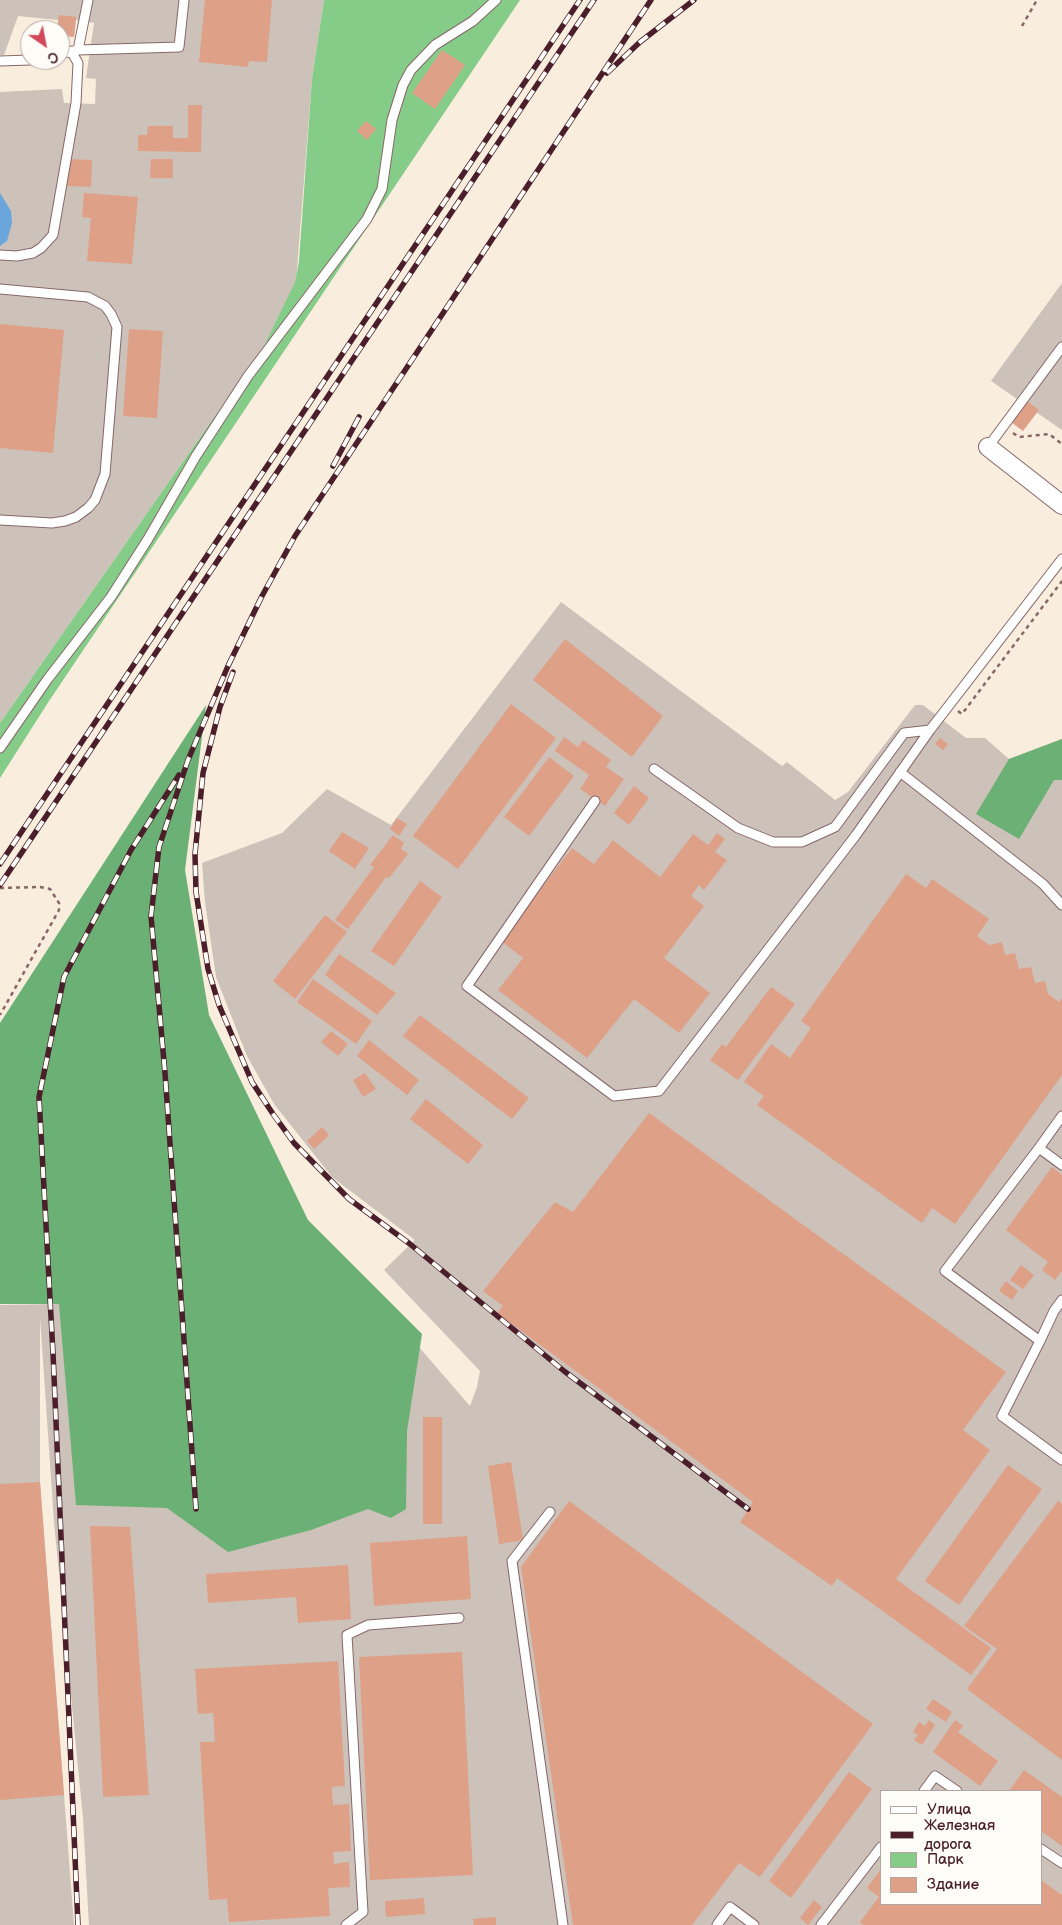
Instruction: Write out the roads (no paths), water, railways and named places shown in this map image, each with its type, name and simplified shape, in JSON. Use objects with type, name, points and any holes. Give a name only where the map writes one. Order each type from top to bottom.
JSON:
[{"type":"street","points":[[988,447],[1062,505]]},
{"type":"lane","points":[[0,255],[18,256],[33,253],[41,248],[53,235],[76,103],[78,63],[74,51],[88,0]]},
{"type":"lane","points":[[70,52],[179,47],[184,0]]},
{"type":"lane","points":[[0,748],[47,680],[116,589],[148,539],[196,456],[248,376],[367,219],[382,190],[392,120],[403,85],[411,70],[435,45],[473,21],[496,0]]},
{"type":"lane","points":[[0,61],[20,60]]},
{"type":"lane","points":[[0,290],[88,297],[105,306],[117,327],[105,474],[95,500],[76,517],[65,521],[52,523],[0,520]]},
{"type":"lane","points":[[988,447],[1062,347]]},
{"type":"lane","points":[[595,801],[467,986],[614,1096],[659,1091],[856,835],[930,730],[1062,559]]},
{"type":"lane","points":[[654,769],[738,828],[773,842],[802,842],[835,828],[904,733],[930,730]]},
{"type":"lane","points":[[900,772],[1044,884],[1062,905]]},
{"type":"lane","points":[[1040,1341],[945,1271],[1062,1116]]},
{"type":"lane","points":[[1039,1148],[1062,1165]]},
{"type":"lane","points":[[1062,1300],[1054,1311],[1002,1416],[1062,1460]]},
{"type":"lane","points":[[1054,1311],[1062,1316]]},
{"type":"lane","points":[[550,1512],[512,1561],[563,1925]]},
{"type":"lane","points":[[346,1925],[363,1912],[347,1634],[368,1626],[459,1618]]},
{"type":"lane","points":[[925,1790],[936,1776],[956,1790]]},
{"type":"lane","points":[[821,1925],[880,1849]]},
{"type":"lane","points":[[1042,1850],[1062,1863]]},
{"type":"lane","points":[[717,1925],[730,1907],[754,1925]]},
{"type":"water","points":[[0,193],[11,211],[12,223],[7,241],[0,246]]},
{"type":"railway","points":[[0,864],[580,0]]},
{"type":"railway","points":[[0,885],[594,0]]},
{"type":"railway","points":[[196,1509],[165,1073],[151,916],[159,847],[188,760],[228,666],[262,596],[295,536],[651,0]]},
{"type":"railway","points":[[607,73],[640,42],[694,0]]},
{"type":"railway","points":[[333,466],[359,417]]},
{"type":"railway","points":[[233,672],[220,707],[203,773],[195,854],[196,892],[208,969],[219,1005],[252,1082],[294,1143],[349,1199],[410,1244],[564,1371],[748,1509]]},
{"type":"railway","points":[[78,1925],[53,1353],[39,1097],[64,977],[131,850],[179,775]]}]
